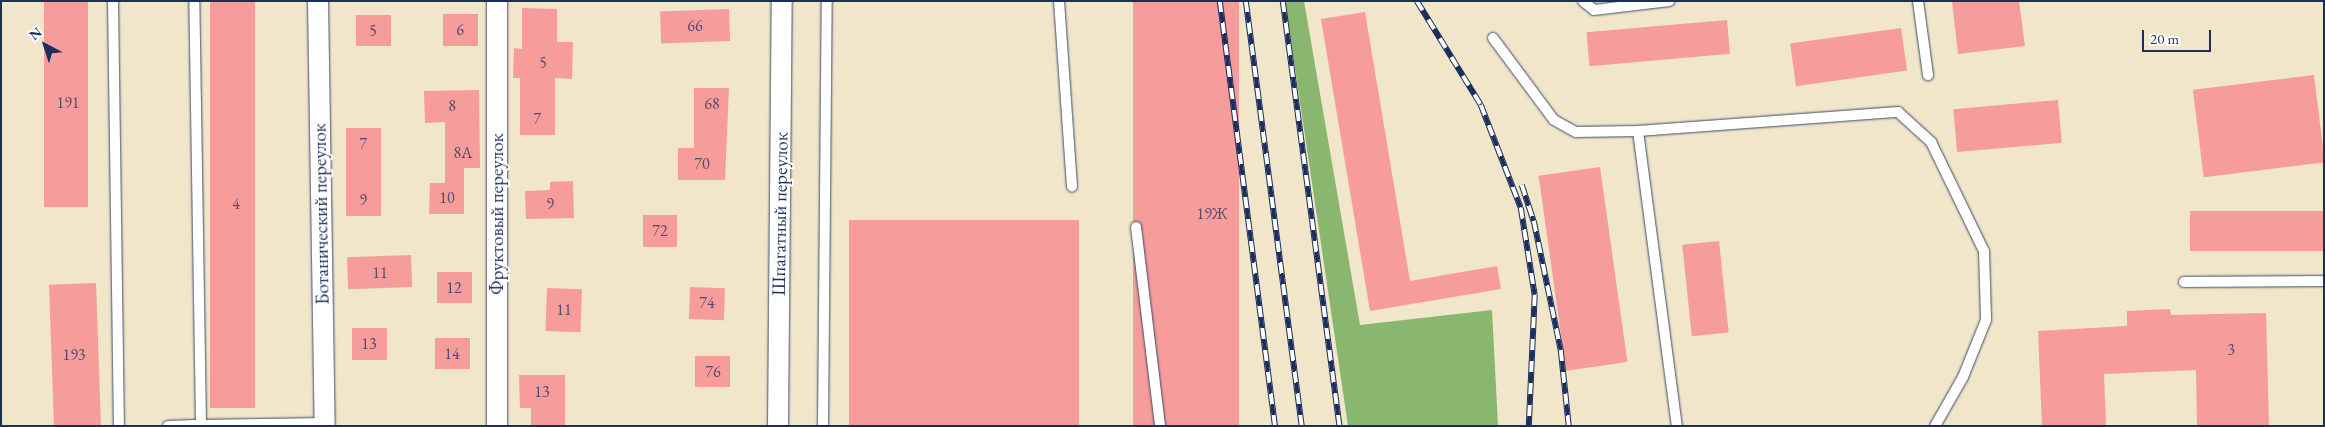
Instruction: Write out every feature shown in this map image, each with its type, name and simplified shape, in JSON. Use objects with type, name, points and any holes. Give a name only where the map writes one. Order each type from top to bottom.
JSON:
[{"type":"street","name":"Ботанический переулок","points":[[318,1],[325,424]]},
{"type":"street","name":"Фруктовый переулок","points":[[497,1],[497,426]]},
{"type":"street","name":"Шпагатный переулок","points":[[778,426],[782,1]]},
{"type":"lane","points":[[113,1],[119,426]]},
{"type":"lane","points":[[194,1],[201,424]]},
{"type":"lane","points":[[823,426],[827,1]]},
{"type":"lane","points":[[1059,1],[1072,187]]},
{"type":"lane","points":[[1582,1],[1594,10],[1669,1]]},
{"type":"lane","points":[[1918,1],[1928,75]]},
{"type":"lane","points":[[1493,38],[1554,120],[1576,132],[1638,131],[1898,112],[1931,142],[1984,251],[1986,320],[1963,377],[1935,426]]},
{"type":"lane","points":[[1638,131],[1677,426]]},
{"type":"lane","points":[[1136,227],[1160,426]]},
{"type":"lane","points":[[2184,282],[2324,281]]},
{"type":"lane","points":[[168,426],[201,424],[325,424]]},
{"type":"green space","points":[[1285,1],[1304,1],[1360,325],[1492,310],[1498,426],[1348,426]]},
{"type":"building","points":[[44,1],[88,1],[88,207],[44,207]]},
{"type":"building","points":[[210,1],[255,1],[255,408],[210,408]]},
{"type":"building","points":[[1133,1],[1239,1],[1239,426],[1133,426]]},
{"type":"building","points":[[1952,1],[2019,1],[2025,46],[1958,54]]},
{"type":"building","points":[[522,8],[557,9],[557,42],[573,42],[572,79],[555,78],[555,135],[520,135],[520,78],[513,78],[514,48],[522,49]]},
{"type":"building","points":[[729,9],[730,41],[661,43],[660,11]]},
{"type":"building","points":[[1365,12],[1410,281],[1497,266],[1501,289],[1370,311],[1321,19]]},
{"type":"building","points":[[443,14],[478,14],[478,46],[443,46]]},
{"type":"building","points":[[356,15],[391,15],[391,46],[356,46]]},
{"type":"building","points":[[1727,20],[1730,54],[1589,66],[1587,32]]},
{"type":"building","points":[[1901,28],[1907,71],[1796,86],[1790,44]]},
{"type":"building","points":[[2314,75],[2324,162],[2204,177],[2193,90]]},
{"type":"building","points":[[694,88],[729,88],[725,180],[678,180],[678,148],[694,148]]},
{"type":"building","points":[[479,90],[480,168],[464,168],[464,214],[429,214],[430,183],[445,183],[445,122],[425,123],[424,91]]},
{"type":"building","points":[[2058,100],[2062,143],[1957,152],[1953,109]]},
{"type":"building","points":[[346,128],[381,128],[381,216],[346,216]]},
{"type":"building","points":[[1600,167],[1627,362],[1566,371],[1539,176]]},
{"type":"building","points":[[573,181],[574,218],[526,219],[525,191],[550,190],[550,182]]},
{"type":"building","points":[[2190,211],[2324,211],[2324,251],[2190,251]]},
{"type":"building","points":[[643,215],[677,215],[677,247],[643,247]]},
{"type":"building","points":[[849,220],[1079,220],[1079,426],[849,426]]},
{"type":"building","points":[[1719,241],[1729,332],[1692,336],[1682,245]]},
{"type":"building","points":[[411,255],[412,287],[348,289],[347,257]]},
{"type":"building","points":[[437,272],[472,272],[472,303],[437,303]]},
{"type":"building","points":[[96,283],[101,426],[54,426],[49,285]]},
{"type":"building","points":[[690,287],[725,288],[724,320],[689,319]]},
{"type":"building","points":[[547,288],[582,289],[580,332],[545,331]]},
{"type":"building","points":[[2170,309],[2171,315],[2266,313],[2269,426],[2197,426],[2196,370],[2104,374],[2106,426],[2042,426],[2038,331],[2127,326],[2127,311]]},
{"type":"building","points":[[352,328],[387,328],[387,360],[352,360]]},
{"type":"building","points":[[435,338],[470,338],[470,369],[435,369]]},
{"type":"building","points":[[695,356],[730,356],[730,387],[695,387]]},
{"type":"building","points":[[519,375],[565,375],[565,426],[531,426],[531,408],[520,408]]},
{"type":"railway","points":[[1220,1],[1275,426]]},
{"type":"railway","points":[[1246,1],[1302,426]]},
{"type":"railway","points":[[1283,1],[1340,426]]},
{"type":"railway","points":[[1417,1],[1481,105],[1521,208],[1535,295],[1529,426]]},
{"type":"railway","points":[[1522,185],[1534,221],[1561,350],[1569,426]]}]
